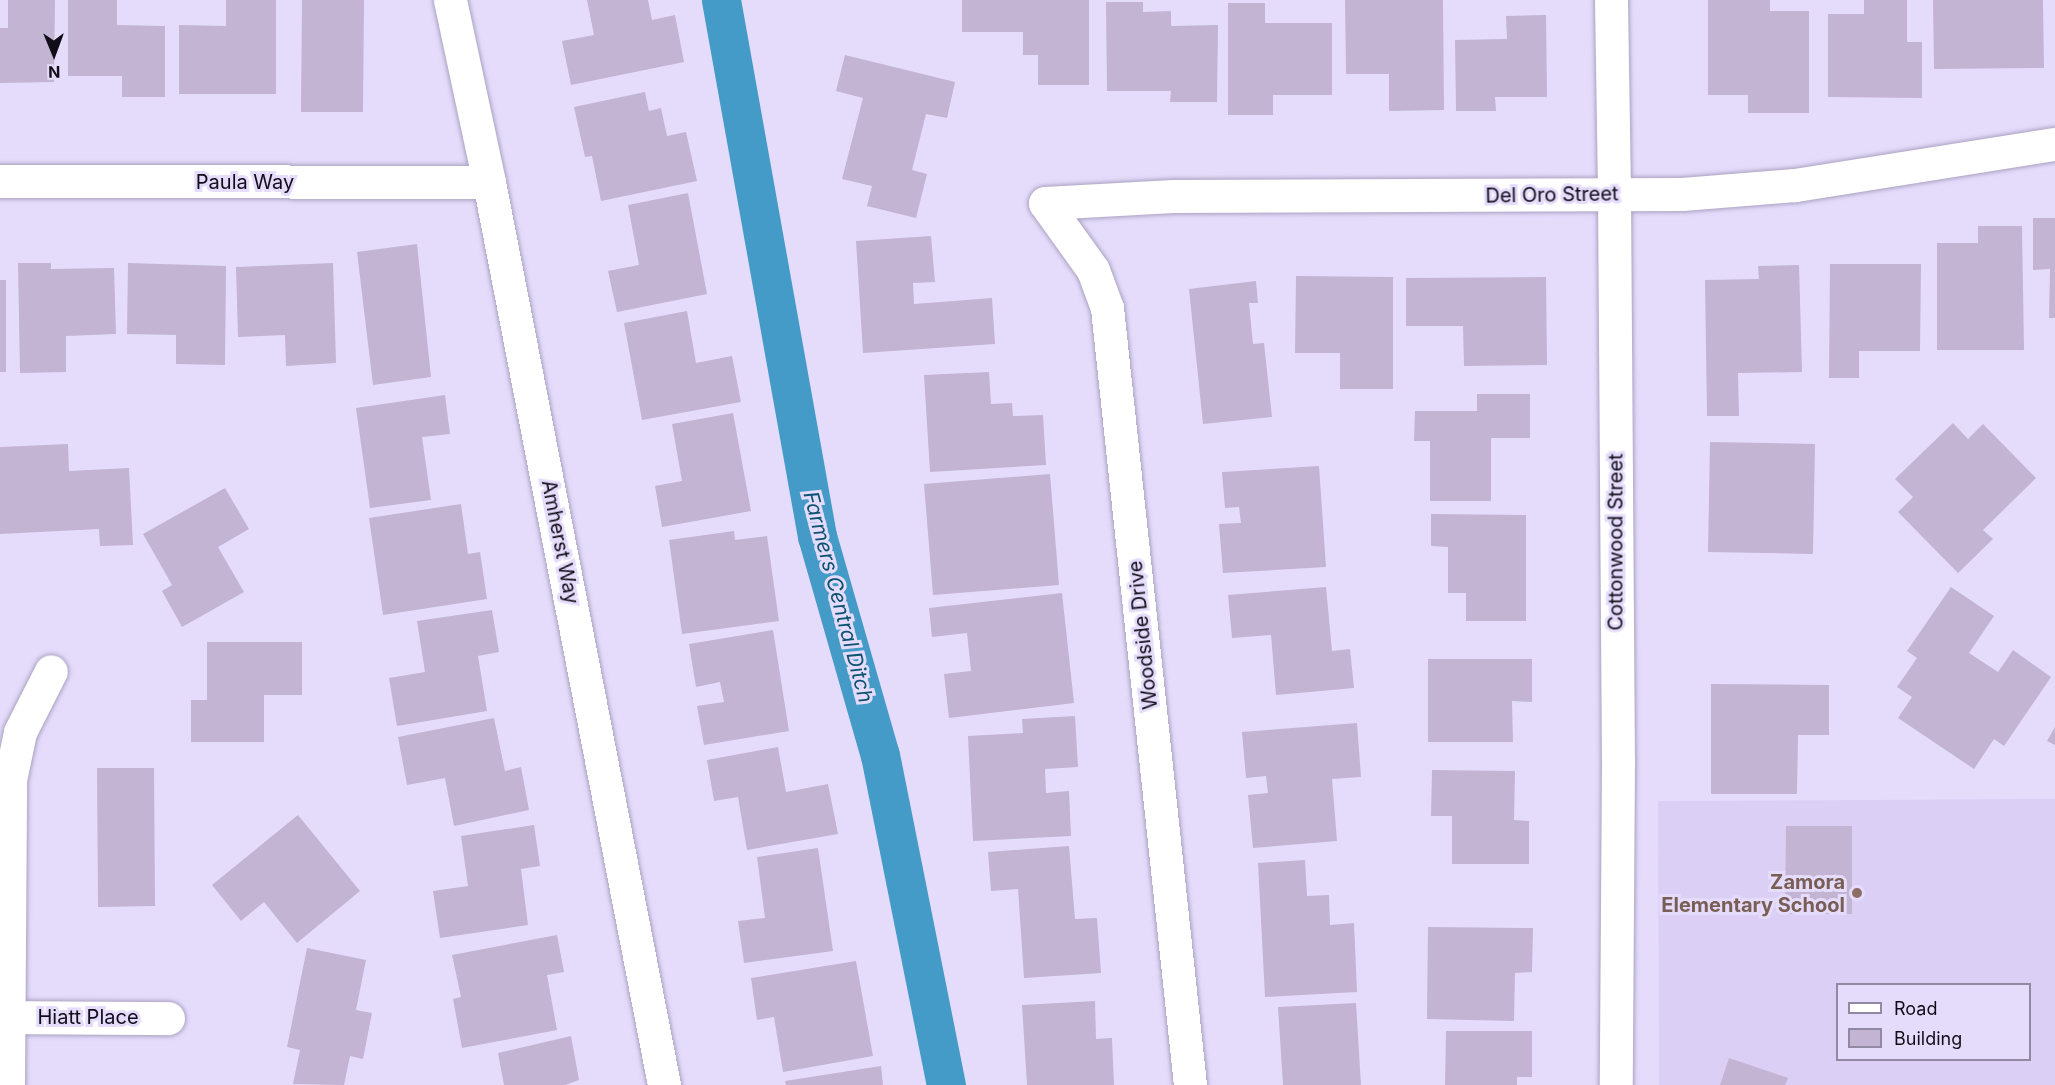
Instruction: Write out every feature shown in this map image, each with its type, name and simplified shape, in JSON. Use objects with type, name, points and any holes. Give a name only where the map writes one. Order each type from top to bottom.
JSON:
[{"type":"street","name":"Amherst Way","points":[[450,0],[489,182],[664,1085]]},
{"type":"street","name":"Cottonwood Street","points":[[1611,0],[1618,762],[1616,1085]]},
{"type":"street","name":"Del Oro Street","points":[[1045,203],[1173,196],[1682,194],[1795,185],[2055,144]]},
{"type":"street","name":"Paula Way","points":[[0,181],[489,182]]},
{"type":"street","name":"Woodside Drive","points":[[1045,203],[1093,270],[1107,308],[1190,1085]]},
{"type":"street","points":[[8,1085],[10,780],[20,732],[51,671]]},
{"type":"street","name":"Hiatt Place","points":[[8,1017],[168,1018]]},
{"type":"shaded area","name":"Zamora Elementary School","points":[[2055,799],[2055,1085],[1659,1085],[1658,801]]},
{"type":"building","points":[[8,0],[55,0],[54,82],[0,83],[0,28],[8,28]]},
{"type":"building","points":[[68,0],[117,0],[117,25],[165,26],[165,97],[122,97],[122,76],[68,76]]},
{"type":"building","points":[[226,0],[276,0],[276,94],[179,94],[179,25],[226,26]]},
{"type":"building","points":[[302,0],[364,0],[363,112],[301,112]]},
{"type":"building","points":[[587,0],[648,0],[652,20],[675,15],[684,62],[571,85],[562,41],[594,35]]},
{"type":"building","points":[[962,0],[1089,0],[1089,85],[1038,85],[1038,55],[1023,55],[1023,32],[962,32]]},
{"type":"building","points":[[1345,0],[1443,0],[1444,110],[1389,111],[1389,74],[1346,74]]},
{"type":"building","points":[[1708,0],[1770,0],[1770,11],[1809,11],[1809,113],[1748,113],[1748,95],[1708,95]]},
{"type":"building","points":[[1864,0],[1907,0],[1907,42],[1922,42],[1922,98],[1828,97],[1828,14],[1864,14]]},
{"type":"building","points":[[1933,0],[2043,0],[2044,68],[1934,69]]},
{"type":"building","points":[[1106,2],[1143,2],[1143,12],[1171,11],[1171,26],[1218,25],[1217,102],[1170,102],[1171,91],[1107,91]]},
{"type":"building","points":[[1228,3],[1265,3],[1265,23],[1332,23],[1332,95],[1273,95],[1273,115],[1228,115]]},
{"type":"building","points":[[1546,15],[1547,97],[1495,97],[1496,111],[1456,111],[1455,40],[1507,39],[1506,16]]},
{"type":"building","points":[[845,55],[955,82],[947,118],[926,114],[912,170],[927,174],[916,218],[867,206],[872,186],[842,179],[863,98],[836,91]]},
{"type":"building","points":[[645,92],[649,111],[661,108],[667,136],[686,132],[697,181],[601,201],[592,156],[585,157],[574,107]]},
{"type":"building","points":[[688,193],[707,294],[617,312],[608,271],[639,265],[628,205]]},
{"type":"building","points":[[2033,218],[2055,218],[2055,318],[2049,318],[2050,269],[2033,270]]},
{"type":"building","points":[[1978,226],[2022,226],[2024,350],[1937,350],[1937,243],[1978,243]]},
{"type":"building","points":[[931,236],[935,282],[913,283],[914,304],[992,298],[995,344],[863,353],[856,241]]},
{"type":"building","points":[[417,244],[431,377],[373,385],[357,252]]},
{"type":"building","points":[[18,263],[51,263],[51,269],[114,268],[116,334],[66,336],[66,372],[20,373]]},
{"type":"building","points":[[128,263],[226,266],[225,365],[176,364],[176,335],[127,334]]},
{"type":"building","points":[[333,263],[336,363],[286,366],[285,335],[238,337],[236,267]]},
{"type":"building","points":[[1830,264],[1921,264],[1920,351],[1859,351],[1859,378],[1829,378]]},
{"type":"building","points":[[1799,265],[1802,372],[1738,373],[1739,416],[1707,416],[1705,280],[1759,279],[1758,266]]},
{"type":"building","points":[[1296,276],[1393,277],[1393,389],[1340,389],[1340,353],[1295,353]]},
{"type":"building","points":[[1546,277],[1547,365],[1464,366],[1463,326],[1406,326],[1406,278]]},
{"type":"building","points":[[0,280],[6,280],[6,372],[0,372]]},
{"type":"building","points":[[1256,281],[1258,303],[1249,303],[1253,344],[1264,343],[1272,417],[1203,424],[1189,289]]},
{"type":"building","points":[[687,311],[696,363],[732,356],[741,402],[642,420],[624,323]]},
{"type":"building","points":[[989,372],[991,404],[1012,403],[1013,416],[1043,415],[1046,465],[930,472],[924,375]]},
{"type":"building","points":[[1477,394],[1530,394],[1530,438],[1491,438],[1491,501],[1430,501],[1430,441],[1414,441],[1415,411],[1477,411]]},
{"type":"building","points":[[445,395],[450,434],[422,437],[431,500],[370,508],[356,408]]},
{"type":"building","points":[[733,413],[751,511],[662,527],[655,486],[682,481],[672,424]]},
{"type":"building","points":[[1953,423],[1968,439],[1983,424],[2036,478],[1983,530],[1993,539],[1958,573],[1898,512],[1913,497],[1895,479]]},
{"type":"building","points":[[1710,442],[1815,444],[1813,554],[1708,552]]},
{"type":"building","points":[[68,444],[69,471],[129,468],[133,545],[100,546],[99,529],[0,534],[0,447]]},
{"type":"building","points":[[1319,466],[1326,567],[1223,573],[1219,524],[1241,523],[1239,507],[1225,508],[1222,472]]},
{"type":"building","points":[[1050,474],[1059,585],[933,595],[924,484]]},
{"type":"building","points":[[225,488],[249,529],[218,547],[244,592],[182,627],[162,591],[172,585],[143,534]]},
{"type":"building","points":[[461,504],[468,554],[480,552],[487,599],[383,615],[369,518]]},
{"type":"building","points":[[1431,514],[1526,515],[1526,621],[1466,621],[1466,593],[1448,593],[1448,547],[1431,546]]},
{"type":"building","points":[[734,531],[735,540],[767,536],[779,621],[682,634],[669,540]]},
{"type":"building","points":[[1326,587],[1332,651],[1350,649],[1354,688],[1276,695],[1271,635],[1232,638],[1228,595]]},
{"type":"building","points":[[1951,587],[1994,616],[1969,653],[1998,672],[2013,650],[2051,677],[2004,746],[1994,739],[1974,769],[1898,718],[1912,697],[1897,687],[1917,658],[1907,651]]},
{"type":"building","points":[[1062,593],[1074,703],[949,718],[944,674],[971,671],[967,633],[932,637],[929,608]]},
{"type":"building","points":[[492,610],[499,652],[478,656],[487,711],[397,726],[389,678],[425,672],[417,621]]},
{"type":"building","points":[[773,630],[789,731],[704,745],[697,706],[724,702],[720,682],[696,687],[689,644]]},
{"type":"building","points":[[207,642],[302,642],[302,695],[264,695],[264,742],[191,742],[191,700],[207,700]]},
{"type":"building","points":[[1428,659],[1532,659],[1532,702],[1512,701],[1513,742],[1428,742]]},
{"type":"building","points":[[1711,684],[1829,685],[1829,735],[1798,735],[1797,794],[1711,794]]},
{"type":"building","points":[[1075,716],[1078,767],[1045,769],[1046,793],[1069,791],[1071,836],[973,841],[968,736],[1023,733],[1022,719]]},
{"type":"building","points":[[494,718],[505,771],[521,767],[529,810],[454,826],[445,778],[407,785],[398,737]]},
{"type":"building","points":[[1357,723],[1361,777],[1332,779],[1337,841],[1253,848],[1248,795],[1268,793],[1266,776],[1246,778],[1242,732]]},
{"type":"building","points":[[2055,727],[2055,745],[2047,741]]},
{"type":"building","points":[[778,747],[786,792],[828,784],[838,834],[747,850],[738,797],[714,801],[707,760]]},
{"type":"building","points":[[97,768],[154,768],[155,906],[98,907]]},
{"type":"building","points":[[1432,770],[1515,771],[1514,820],[1529,821],[1529,864],[1452,864],[1452,816],[1431,816]]},
{"type":"building","points":[[298,815],[360,891],[297,943],[264,902],[241,921],[212,885]]},
{"type":"building","points":[[534,825],[540,866],[521,869],[528,925],[440,938],[433,891],[468,886],[461,836]]},
{"type":"building","points":[[1786,826],[1852,826],[1852,914],[1785,914]]},
{"type":"building","points":[[1069,846],[1075,919],[1097,918],[1101,973],[1024,978],[1018,889],[991,891],[988,852]]},
{"type":"building","points":[[818,848],[833,951],[744,963],[738,921],[765,918],[757,857]]},
{"type":"building","points":[[1305,860],[1307,896],[1329,895],[1330,925],[1354,923],[1357,992],[1265,997],[1258,863]]},
{"type":"building","points":[[1428,927],[1533,928],[1532,972],[1515,973],[1514,1021],[1427,1019]]},
{"type":"building","points":[[557,935],[564,972],[547,975],[557,1030],[462,1048],[453,999],[461,997],[452,955]]},
{"type":"building","points":[[307,948],[366,960],[356,1010],[372,1013],[363,1059],[350,1056],[344,1085],[293,1084],[300,1050],[287,1047]]},
{"type":"building","points":[[856,961],[873,1056],[783,1072],[774,1017],[757,1020],[751,978]]},
{"type":"building","points":[[1095,1001],[1096,1039],[1112,1038],[1114,1085],[1027,1085],[1022,1005]]},
{"type":"building","points":[[1356,1003],[1361,1085],[1283,1085],[1278,1007]]},
{"type":"building","points":[[1446,1031],[1532,1031],[1532,1077],[1517,1077],[1517,1085],[1445,1085]]},
{"type":"building","points":[[571,1036],[579,1080],[565,1085],[504,1085],[498,1053]]},
{"type":"building","points":[[1729,1058],[1788,1078],[1785,1085],[1720,1085]]},
{"type":"building","points":[[881,1066],[883,1085],[786,1085],[785,1081]]},
{"type":"waterway","name":"Farmers Central Ditch","points":[[721,0],[817,536],[880,755],[946,1085]]},
{"type":"place","name":"Zamora Elementary School","points":[[1857,893]]}]
